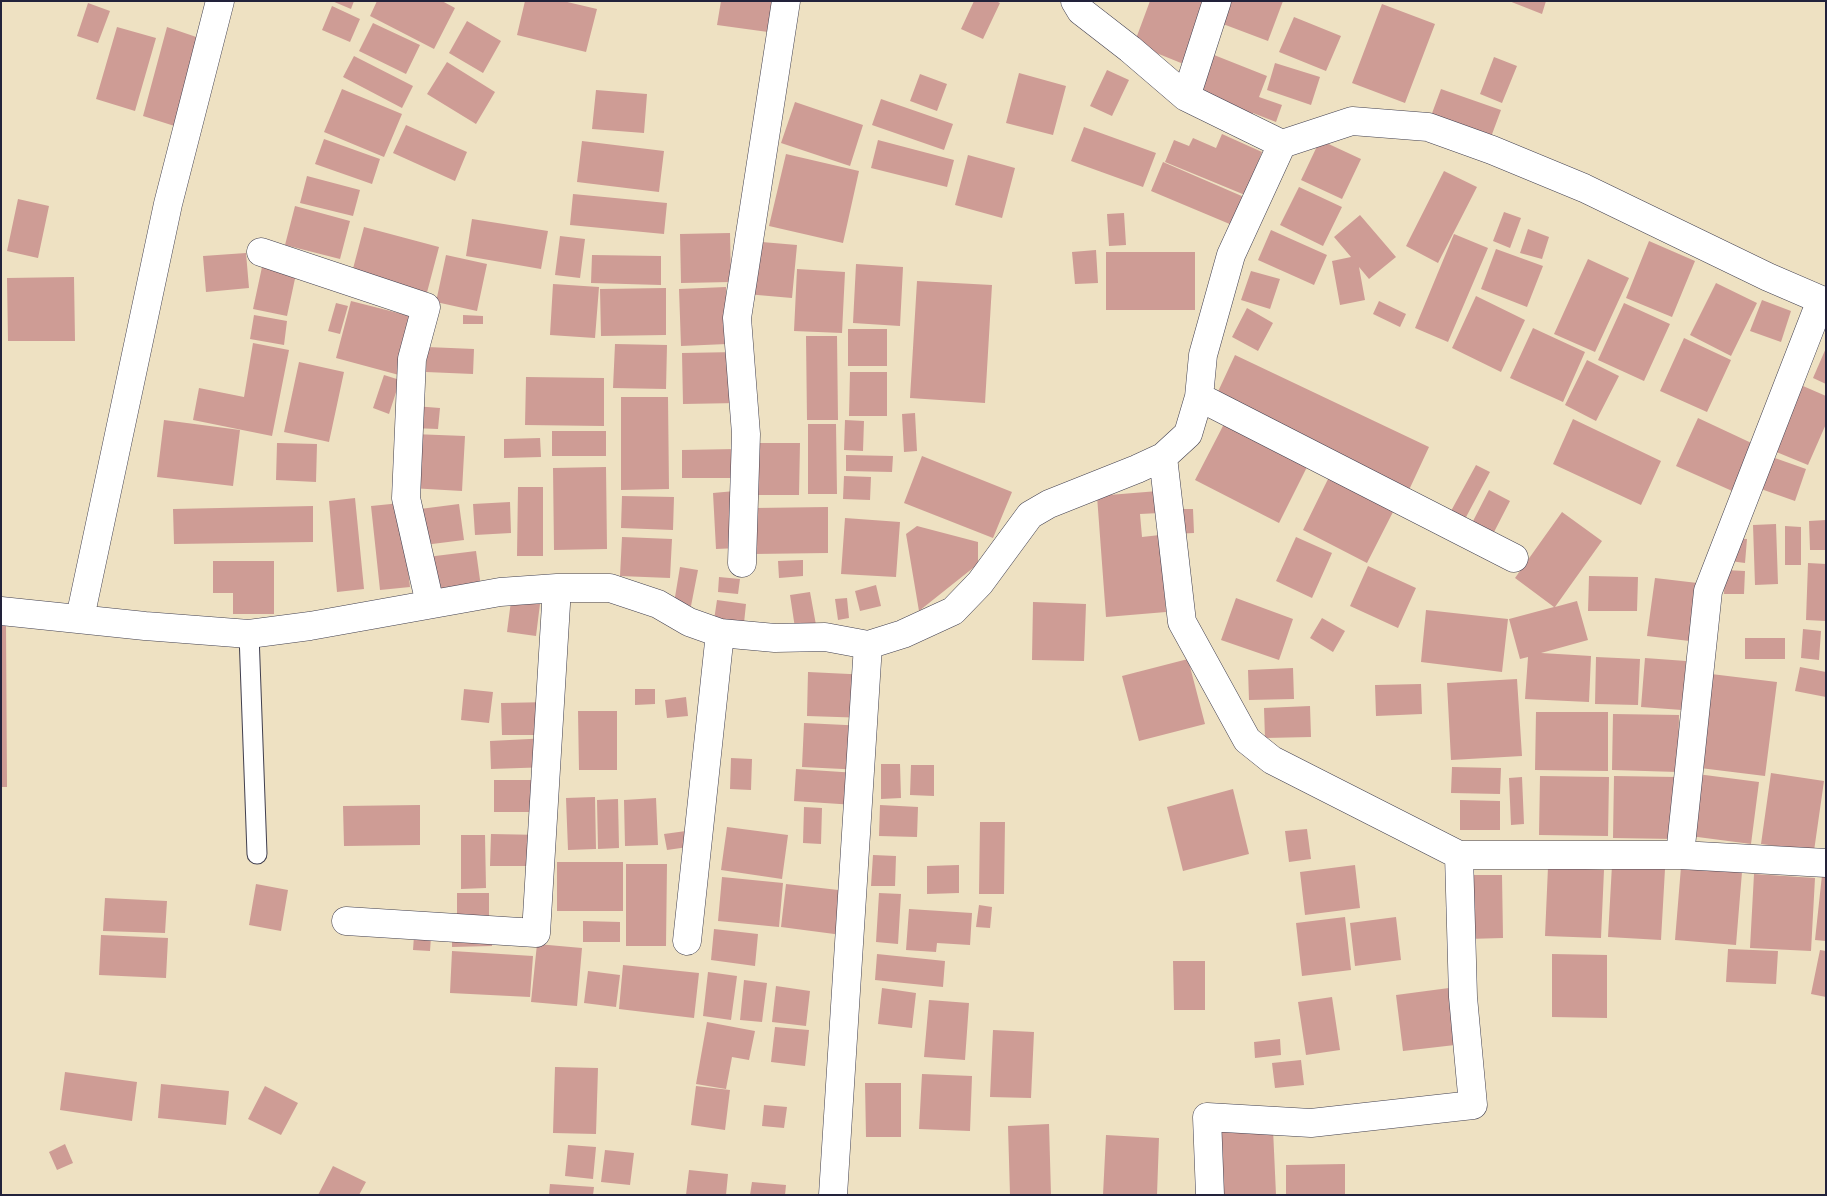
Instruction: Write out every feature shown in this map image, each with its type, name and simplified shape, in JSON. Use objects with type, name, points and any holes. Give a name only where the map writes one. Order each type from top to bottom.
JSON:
[{"type":"street","points":[[80,618],[168,204],[220,1]]},
{"type":"street","points":[[742,562],[746,434],[737,318],[786,1]]},
{"type":"street","points":[[1186,97],[1217,1]]},
{"type":"street","points":[[1080,4],[1186,97],[1282,144],[1352,121],[1428,127],[1492,150],[1584,188],[1768,277],[1824,301],[1708,591],[1680,855]]},
{"type":"street","points":[[1,611],[145,626],[249,634],[310,626],[500,592],[557,588],[610,588],[658,604],[689,622],[720,633],[775,638],[825,637],[868,646],[903,634],[953,611],[980,584],[1030,515],[1049,504],[1163,457],[1188,434],[1199,397],[1203,354],[1231,255],[1282,144]]},
{"type":"street","points":[[261,252],[426,307],[412,359],[406,498],[430,604]]},
{"type":"street","points":[[1199,397],[1514,558]]},
{"type":"street","points":[[1163,457],[1182,622],[1247,740],[1272,760],[1459,855],[1680,855],[1826,863]]},
{"type":"street","points":[[346,921],[536,933],[557,588]]},
{"type":"street","points":[[687,941],[720,633]]},
{"type":"street","points":[[833,1195],[868,646]]},
{"type":"street","points":[[1210,1195],[1207,1117],[1311,1123],[1474,1105],[1463,997],[1459,855]]},
{"type":"lane","points":[[249,634],[257,854]]},
{"type":"building","points":[[332,1],[354,1],[351,9]]},
{"type":"building","points":[[377,1],[442,1],[455,8],[434,49],[370,16]]},
{"type":"building","points":[[525,1],[563,1],[597,9],[586,52],[517,35]]},
{"type":"building","points":[[721,1],[773,1],[768,32],[717,25]]},
{"type":"building","points":[[974,1],[996,1],[1000,3],[983,39],[961,29]]},
{"type":"building","points":[[1150,1],[1210,1],[1186,65],[1134,44]]},
{"type":"building","points":[[1222,1],[1283,1],[1268,41],[1215,21]]},
{"type":"building","points":[[1509,1],[1546,1],[1542,14]]},
{"type":"building","points":[[88,3],[110,11],[98,43],[77,36]]},
{"type":"building","points":[[1382,4],[1435,24],[1405,103],[1352,83]]},
{"type":"building","points":[[332,6],[360,19],[350,42],[322,30]]},
{"type":"building","points":[[1294,17],[1341,36],[1326,71],[1279,52]]},
{"type":"building","points":[[467,21],[501,41],[483,73],[449,53]]},
{"type":"building","points":[[373,23],[420,45],[406,74],[359,51]]},
{"type":"building","points":[[117,27],[156,38],[135,111],[96,99]]},
{"type":"building","points":[[167,27],[208,41],[184,129],[143,116]]},
{"type":"building","points":[[1209,53],[1267,76],[1259,97],[1282,105],[1276,122],[1253,113],[1251,120],[1193,97]]},
{"type":"building","points":[[354,56],[413,86],[402,108],[343,77]]},
{"type":"building","points":[[1494,57],[1517,66],[1502,103],[1480,94]]},
{"type":"building","points":[[447,62],[495,92],[476,124],[427,94]]},
{"type":"building","points":[[1275,63],[1320,77],[1311,105],[1267,90]]},
{"type":"building","points":[[1107,70],[1129,80],[1112,116],[1090,106]]},
{"type":"building","points":[[1019,73],[1066,86],[1053,135],[1006,123]]},
{"type":"building","points":[[920,74],[947,84],[937,111],[910,101]]},
{"type":"building","points":[[342,89],[402,114],[384,157],[324,132]]},
{"type":"building","points":[[1441,89],[1501,110],[1491,137],[1431,116]]},
{"type":"building","points":[[596,90],[647,94],[644,133],[592,129]]},
{"type":"building","points":[[881,99],[953,124],[944,150],[872,125]]},
{"type":"building","points":[[795,102],[863,125],[850,166],[781,143]]},
{"type":"building","points":[[406,125],[467,152],[455,181],[393,153]]},
{"type":"building","points":[[1084,127],[1156,153],[1143,187],[1071,161]]},
{"type":"building","points":[[1222,134],[1262,152],[1245,195],[1165,162],[1174,140],[1189,146],[1193,138],[1216,148]]},
{"type":"building","points":[[324,139],[380,159],[372,184],[315,164]]},
{"type":"building","points":[[878,140],[954,160],[947,187],[871,168]]},
{"type":"building","points":[[1320,140],[1361,159],[1342,199],[1301,180]]},
{"type":"building","points":[[582,141],[664,151],[659,192],[577,182]]},
{"type":"building","points":[[786,154],[859,171],[843,243],[769,226]]},
{"type":"building","points":[[968,155],[1015,168],[1002,218],[955,205]]},
{"type":"building","points":[[1163,162],[1244,197],[1232,225],[1151,191]]},
{"type":"building","points":[[1444,171],[1477,187],[1438,263],[1406,246]]},
{"type":"building","points":[[307,176],[360,190],[353,216],[300,203]]},
{"type":"building","points":[[1299,187],[1342,207],[1323,246],[1280,225]]},
{"type":"building","points":[[573,194],[667,203],[664,234],[570,225]]},
{"type":"building","points":[[18,199],[49,206],[38,258],[7,251]]},
{"type":"building","points":[[295,206],[350,221],[340,259],[285,245]]},
{"type":"building","points":[[1504,212],[1521,218],[1510,248],[1493,241]]},
{"type":"building","points":[[1124,213],[1126,245],[1109,246],[1107,214]]},
{"type":"building","points":[[1360,215],[1396,257],[1369,279],[1359,267],[1365,300],[1340,305],[1332,261],[1351,257],[1334,237]]},
{"type":"building","points":[[472,219],[548,231],[541,269],[466,256]]},
{"type":"building","points":[[364,227],[439,247],[425,300],[350,280]]},
{"type":"building","points":[[1528,229],[1549,237],[1542,259],[1520,253]]},
{"type":"building","points":[[1271,230],[1327,255],[1314,285],[1258,260]]},
{"type":"building","points":[[730,233],[731,282],[681,283],[680,234]]},
{"type":"building","points":[[1454,234],[1488,248],[1448,342],[1415,328]]},
{"type":"building","points":[[560,236],[585,239],[580,278],[555,275]]},
{"type":"building","points":[[750,241],[797,245],[792,298],[746,294]]},
{"type":"building","points":[[1649,241],[1695,261],[1672,317],[1626,298]]},
{"type":"building","points":[[1496,249],[1543,266],[1527,307],[1481,289]]},
{"type":"building","points":[[1096,250],[1098,283],[1075,284],[1072,252]]},
{"type":"building","points":[[1106,252],[1195,252],[1195,310],[1106,310]]},
{"type":"building","points":[[246,253],[249,288],[206,292],[203,256]]},
{"type":"building","points":[[446,255],[487,264],[477,311],[436,302]]},
{"type":"building","points":[[592,255],[661,256],[661,285],[591,283]]},
{"type":"building","points":[[1588,259],[1629,278],[1595,352],[1554,334]]},
{"type":"building","points":[[856,264],[903,267],[900,326],[853,323]]},
{"type":"building","points":[[262,267],[296,274],[287,316],[253,309]]},
{"type":"building","points":[[797,269],[845,272],[842,333],[794,331]]},
{"type":"building","points":[[1251,271],[1280,279],[1270,309],[1241,300]]},
{"type":"building","points":[[74,277],[75,341],[8,341],[7,278]]},
{"type":"building","points":[[917,281],[992,285],[985,403],[910,398]]},
{"type":"building","points":[[1716,283],[1757,303],[1731,356],[1690,335]]},
{"type":"building","points":[[553,284],[599,287],[595,338],[550,335]]},
{"type":"building","points":[[726,287],[727,344],[681,346],[679,289]]},
{"type":"building","points":[[666,288],[666,335],[601,336],[600,289]]},
{"type":"building","points":[[1476,296],[1525,320],[1501,372],[1452,348]]},
{"type":"building","points":[[1762,300],[1791,311],[1781,342],[1750,331]]},
{"type":"building","points":[[351,301],[414,317],[399,375],[336,358]]},
{"type":"building","points":[[1379,301],[1406,314],[1400,327],[1373,314]]},
{"type":"building","points":[[336,303],[348,306],[340,334],[328,331]]},
{"type":"building","points":[[1624,303],[1670,324],[1644,381],[1598,360]]},
{"type":"building","points":[[1247,308],[1273,323],[1258,351],[1232,337]]},
{"type":"building","points":[[254,315],[287,321],[284,345],[250,339]]},
{"type":"building","points":[[463,315],[483,316],[483,324],[463,324]]},
{"type":"building","points":[[1533,328],[1585,352],[1563,402],[1510,378]]},
{"type":"building","points":[[848,329],[887,329],[887,366],[848,366]]},
{"type":"building","points":[[806,336],[837,336],[838,420],[807,420]]},
{"type":"building","points":[[1684,338],[1731,360],[1707,412],[1660,391]]},
{"type":"building","points":[[253,343],[289,350],[272,436],[193,420],[199,388],[244,397]]},
{"type":"building","points":[[615,344],[667,345],[666,389],[613,388]]},
{"type":"building","points":[[427,347],[474,349],[473,374],[426,372]]},
{"type":"building","points":[[1826,348],[1826,384],[1813,378]]},
{"type":"building","points":[[737,352],[738,403],[683,404],[682,353]]},
{"type":"building","points":[[1235,355],[1429,447],[1409,490],[1215,398]]},
{"type":"building","points":[[1587,360],[1619,376],[1596,421],[1565,405]]},
{"type":"building","points":[[299,362],[344,372],[329,442],[284,432]]},
{"type":"building","points":[[850,372],[887,372],[887,416],[849,416]]},
{"type":"building","points":[[384,375],[400,380],[389,414],[373,408]]},
{"type":"building","points":[[526,377],[604,378],[604,426],[525,425]]},
{"type":"building","points":[[1803,386],[1826,396],[1826,424],[1808,465],[1774,451]]},
{"type":"building","points":[[621,397],[668,397],[669,489],[621,490]]},
{"type":"building","points":[[414,406],[440,408],[438,429],[413,428]]},
{"type":"building","points":[[915,413],[917,451],[904,452],[902,414]]},
{"type":"building","points":[[1698,418],[1760,447],[1739,494],[1676,466]]},
{"type":"building","points":[[1573,419],[1661,461],[1641,505],[1553,464]]},
{"type":"building","points":[[164,420],[240,430],[233,486],[157,477]]},
{"type":"building","points":[[845,420],[864,421],[863,451],[844,450]]},
{"type":"building","points":[[808,424],[836,424],[837,494],[808,494]]},
{"type":"building","points":[[1224,424],[1307,467],[1279,523],[1195,480]]},
{"type":"building","points":[[552,431],[606,431],[606,456],[552,456]]},
{"type":"building","points":[[413,434],[465,436],[462,491],[410,488]]},
{"type":"building","points":[[540,438],[541,457],[504,458],[504,439]]},
{"type":"building","points":[[277,443],[317,444],[316,482],[276,480]]},
{"type":"building","points":[[747,443],[800,443],[799,495],[746,495]]},
{"type":"building","points":[[736,449],[737,478],[682,478],[682,450]]},
{"type":"building","points":[[846,455],[893,456],[892,472],[846,471]]},
{"type":"building","points":[[922,456],[1012,492],[993,538],[904,503]]},
{"type":"building","points":[[1772,457],[1806,469],[1795,501],[1761,489]]},
{"type":"building","points":[[1476,465],[1490,472],[1465,519],[1451,511]]},
{"type":"building","points":[[606,467],[607,549],[554,550],[553,468]]},
{"type":"building","points":[[844,476],[871,477],[870,500],[843,499]]},
{"type":"building","points":[[1329,477],[1394,510],[1367,563],[1303,530]]},
{"type":"building","points":[[518,487],[543,487],[543,556],[517,556]]},
{"type":"building","points":[[1489,490],[1510,501],[1493,534],[1472,523]]},
{"type":"building","points":[[735,491],[738,548],[716,549],[713,493]]},
{"type":"building","points":[[1158,491],[1160,513],[1140,514],[1142,537],[1160,535],[1166,612],[1106,617],[1097,496]]},
{"type":"building","points":[[622,496],[674,497],[673,530],[621,528]]},
{"type":"building","points":[[355,498],[364,589],[337,592],[329,501]]},
{"type":"building","points":[[510,502],[511,533],[475,535],[473,504]]},
{"type":"building","points":[[401,503],[410,587],[380,590],[371,506]]},
{"type":"building","points":[[459,504],[464,540],[424,545],[420,509]]},
{"type":"building","points":[[313,506],[313,542],[174,544],[173,509]]},
{"type":"building","points":[[828,507],[828,553],[754,554],[754,508]]},
{"type":"building","points":[[1172,509],[1193,509],[1194,533],[1173,534]]},
{"type":"building","points":[[1562,512],[1602,541],[1555,607],[1577,601],[1588,640],[1541,653],[1591,656],[1589,702],[1525,699],[1528,657],[1520,659],[1509,619],[1554,607],[1515,578]]},
{"type":"building","points":[[845,518],[900,522],[896,577],[841,574]]},
{"type":"building","points":[[1826,520],[1826,550],[1810,550],[1809,521]]},
{"type":"building","points":[[1776,524],[1778,584],[1755,585],[1753,525]]},
{"type":"building","points":[[917,526],[978,542],[978,564],[919,611],[906,534]]},
{"type":"building","points":[[1785,526],[1801,527],[1801,565],[1785,565]]},
{"type":"building","points":[[622,537],[672,539],[670,578],[620,576]]},
{"type":"building","points":[[1296,537],[1332,553],[1312,598],[1276,581]]},
{"type":"building","points":[[1732,538],[1747,539],[1745,563],[1730,561]]},
{"type":"building","points":[[476,551],[481,587],[431,593],[427,557]]},
{"type":"building","points":[[803,560],[803,576],[779,578],[778,561]]},
{"type":"building","points":[[213,561],[274,561],[274,614],[233,614],[233,593],[213,593]]},
{"type":"building","points":[[1808,563],[1826,564],[1826,621],[1806,620]]},
{"type":"building","points":[[1368,566],[1416,588],[1398,628],[1350,606]]},
{"type":"building","points":[[680,567],[698,570],[691,606],[674,603]]},
{"type":"building","points":[[1725,570],[1745,571],[1744,594],[1724,594]]},
{"type":"building","points":[[1589,576],[1638,577],[1637,611],[1588,611]]},
{"type":"building","points":[[719,577],[740,579],[738,594],[718,592]]},
{"type":"building","points":[[1655,578],[1706,584],[1698,642],[1647,636]]},
{"type":"building","points":[[876,585],[881,606],[860,611],[855,591]]},
{"type":"building","points":[[810,592],[816,625],[795,628],[790,595]]},
{"type":"building","points":[[847,598],[849,618],[838,620],[835,599]]},
{"type":"building","points":[[1236,598],[1293,619],[1279,660],[1221,640]]},
{"type":"building","points":[[717,600],[746,604],[744,623],[714,620]]},
{"type":"building","points":[[511,601],[540,604],[536,636],[507,632]]},
{"type":"building","points":[[1033,602],[1086,604],[1084,661],[1032,660]]},
{"type":"building","points":[[1426,610],[1508,619],[1502,672],[1421,662]]},
{"type":"building","points":[[1322,618],[1345,631],[1333,652],[1310,638]]},
{"type":"building","points":[[1,623],[6,623],[7,787],[1,787]]},
{"type":"building","points":[[1803,629],[1821,631],[1819,660],[1801,658]]},
{"type":"building","points":[[1745,638],[1785,638],[1785,659],[1745,659]]},
{"type":"building","points":[[1596,657],[1640,659],[1638,705],[1595,704]]},
{"type":"building","points":[[1645,658],[1686,661],[1682,710],[1641,707]]},
{"type":"building","points":[[1188,659],[1205,724],[1139,741],[1122,676]]},
{"type":"building","points":[[1800,667],[1826,672],[1826,697],[1795,691]]},
{"type":"building","points":[[1293,668],[1294,699],[1249,700],[1248,670]]},
{"type":"building","points":[[808,672],[870,675],[868,718],[807,716]]},
{"type":"building","points":[[1703,673],[1777,682],[1765,776],[1692,767]]},
{"type":"building","points":[[1517,679],[1522,756],[1451,760],[1447,683]]},
{"type":"building","points":[[1421,684],[1422,714],[1376,716],[1375,685]]},
{"type":"building","points":[[464,689],[493,692],[489,723],[461,720]]},
{"type":"building","points":[[635,689],[655,689],[655,704],[635,705]]},
{"type":"building","points":[[686,697],[688,716],[667,718],[665,700]]},
{"type":"building","points":[[551,702],[552,735],[502,735],[501,703]]},
{"type":"building","points":[[1310,706],[1311,737],[1265,738],[1264,708]]},
{"type":"building","points":[[578,711],[617,711],[617,770],[579,770]]},
{"type":"building","points":[[1536,712],[1608,712],[1608,771],[1535,770]]},
{"type":"building","points":[[1613,714],[1679,715],[1678,772],[1612,770]]},
{"type":"building","points":[[804,723],[866,726],[863,770],[802,767]]},
{"type":"building","points":[[549,738],[550,767],[491,769],[490,741]]},
{"type":"building","points":[[731,758],[752,759],[751,790],[730,789]]},
{"type":"building","points":[[881,764],[900,764],[901,798],[881,799]]},
{"type":"building","points":[[911,765],[934,765],[934,796],[910,795]]},
{"type":"building","points":[[1452,767],[1501,768],[1500,794],[1451,793]]},
{"type":"building","points":[[796,769],[857,773],[855,805],[794,801]]},
{"type":"building","points":[[1771,773],[1824,781],[1814,851],[1761,844]]},
{"type":"building","points":[[1697,774],[1759,782],[1751,844],[1690,836]]},
{"type":"building","points":[[1540,776],[1609,777],[1608,836],[1539,835]]},
{"type":"building","points":[[1614,776],[1676,777],[1675,839],[1613,838]]},
{"type":"building","points":[[1522,777],[1524,824],[1511,825],[1509,778]]},
{"type":"building","points":[[494,780],[546,780],[546,812],[494,812]]},
{"type":"building","points":[[1233,789],[1249,854],[1183,871],[1167,807]]},
{"type":"building","points":[[595,797],[596,849],[568,850],[566,798]]},
{"type":"building","points":[[656,798],[658,845],[625,846],[624,800]]},
{"type":"building","points":[[618,799],[619,848],[598,849],[597,800]]},
{"type":"building","points":[[1460,800],[1500,801],[1500,830],[1460,830]]},
{"type":"building","points":[[420,805],[420,845],[344,846],[343,806]]},
{"type":"building","points":[[880,805],[918,807],[917,837],[879,836]]},
{"type":"building","points":[[804,807],[822,808],[821,844],[803,843]]},
{"type":"building","points":[[980,822],[1005,822],[1004,894],[979,894]]},
{"type":"building","points":[[727,827],[788,835],[782,879],[721,870]]},
{"type":"building","points":[[1307,829],[1311,859],[1289,862],[1285,831]]},
{"type":"building","points":[[686,831],[688,847],[667,850],[664,834]]},
{"type":"building","points":[[491,834],[542,835],[542,866],[490,866]]},
{"type":"building","points":[[461,835],[485,835],[486,888],[461,889]]},
{"type":"building","points":[[873,855],[896,856],[895,886],[871,886]]},
{"type":"building","points":[[557,862],[623,862],[623,911],[557,911]]},
{"type":"building","points":[[626,864],[667,864],[666,946],[626,946]]},
{"type":"building","points":[[959,865],[959,893],[927,894],[927,866]]},
{"type":"building","points":[[1355,865],[1360,908],[1305,915],[1300,872]]},
{"type":"building","points":[[1612,865],[1665,869],[1661,940],[1608,937]]},
{"type":"building","points":[[1548,867],[1604,870],[1601,938],[1545,936]]},
{"type":"building","points":[[1681,867],[1742,872],[1736,945],[1675,940]]},
{"type":"building","points":[[1754,874],[1815,878],[1811,951],[1750,948]]},
{"type":"building","points":[[1466,875],[1502,875],[1503,938],[1467,939]]},
{"type":"building","points":[[1822,875],[1826,875],[1826,941],[1815,940]]},
{"type":"building","points":[[722,877],[783,883],[779,927],[718,921]]},
{"type":"building","points":[[256,884],[288,890],[281,931],[249,925]]},
{"type":"building","points":[[786,884],[847,891],[842,935],[781,927]]},
{"type":"building","points":[[457,893],[489,893],[489,921],[457,921]]},
{"type":"building","points":[[879,893],[901,894],[898,944],[876,942]]},
{"type":"building","points":[[105,898],[167,901],[165,933],[103,931]]},
{"type":"building","points":[[979,905],[992,907],[990,928],[976,927]]},
{"type":"building","points":[[909,909],[972,913],[970,945],[937,943],[936,952],[906,950]]},
{"type":"building","points":[[1345,917],[1351,970],[1302,976],[1296,923]]},
{"type":"building","points":[[1396,917],[1401,960],[1355,966],[1350,923]]},
{"type":"building","points":[[583,921],[620,922],[620,942],[583,942]]},
{"type":"building","points":[[452,925],[492,925],[492,946],[452,947]]},
{"type":"building","points":[[714,929],[758,934],[755,966],[711,960]]},
{"type":"building","points":[[101,935],[168,938],[166,978],[99,975]]},
{"type":"building","points":[[414,936],[431,937],[430,951],[413,950]]},
{"type":"building","points":[[537,944],[582,948],[577,1006],[531,1002]]},
{"type":"building","points":[[1728,949],[1778,951],[1776,984],[1726,982]]},
{"type":"building","points":[[1820,950],[1826,951],[1826,997],[1811,994]]},
{"type":"building","points":[[452,951],[533,956],[530,997],[450,993]]},
{"type":"building","points":[[877,954],[945,961],[943,987],[875,980]]},
{"type":"building","points":[[1552,954],[1607,955],[1607,1018],[1552,1017]]},
{"type":"building","points":[[1173,961],[1205,961],[1205,1010],[1174,1010]]},
{"type":"building","points":[[623,965],[699,973],[694,1018],[619,1009]]},
{"type":"building","points":[[588,971],[620,975],[616,1007],[584,1003]]},
{"type":"building","points":[[708,972],[737,976],[731,1020],[703,1016]]},
{"type":"building","points":[[744,980],[767,983],[762,1022],[740,1020]]},
{"type":"building","points":[[776,986],[810,991],[806,1026],[772,1022]]},
{"type":"building","points":[[882,988],[916,993],[912,1028],[878,1024]]},
{"type":"building","points":[[1449,988],[1455,1045],[1403,1051],[1396,995]]},
{"type":"building","points":[[1332,997],[1340,1050],[1306,1055],[1298,1002]]},
{"type":"building","points":[[929,1000],[969,1003],[965,1060],[924,1057]]},
{"type":"building","points":[[707,1022],[755,1031],[749,1060],[732,1057],[726,1089],[696,1084]]},
{"type":"building","points":[[775,1027],[809,1030],[805,1066],[771,1062]]},
{"type":"building","points":[[993,1030],[1034,1032],[1031,1098],[990,1097]]},
{"type":"building","points":[[1280,1039],[1281,1055],[1255,1058],[1254,1042]]},
{"type":"building","points":[[1301,1060],[1304,1085],[1275,1088],[1272,1063]]},
{"type":"building","points":[[555,1067],[598,1068],[596,1134],[553,1133]]},
{"type":"building","points":[[65,1072],[137,1082],[132,1121],[60,1110]]},
{"type":"building","points":[[922,1074],[972,1076],[970,1131],[919,1129]]},
{"type":"building","points":[[865,1083],[901,1083],[901,1137],[866,1137]]},
{"type":"building","points":[[161,1084],[229,1091],[226,1125],[158,1118]]},
{"type":"building","points":[[265,1086],[298,1103],[281,1135],[248,1119]]},
{"type":"building","points":[[696,1086],[730,1090],[725,1130],[691,1125]]},
{"type":"building","points":[[764,1105],[787,1107],[784,1128],[762,1126]]},
{"type":"building","points":[[1049,1124],[1051,1195],[1010,1195],[1008,1126]]},
{"type":"building","points":[[1273,1129],[1276,1195],[1218,1195],[1216,1131]]},
{"type":"building","points":[[1106,1135],[1159,1138],[1157,1195],[1103,1195]]},
{"type":"building","points":[[65,1144],[73,1163],[57,1170],[49,1152]]},
{"type":"building","points":[[568,1145],[596,1147],[593,1179],[565,1176]]},
{"type":"building","points":[[605,1150],[634,1153],[630,1185],[601,1182]]},
{"type":"building","points":[[1345,1164],[1345,1195],[1286,1195],[1286,1165]]},
{"type":"building","points":[[333,1166],[366,1182],[359,1195],[318,1195]]},
{"type":"building","points":[[689,1170],[728,1174],[726,1195],[686,1195]]},
{"type":"building","points":[[752,1182],[786,1185],[785,1195],[750,1195]]},
{"type":"building","points":[[550,1184],[594,1187],[593,1195],[549,1195]]}]
